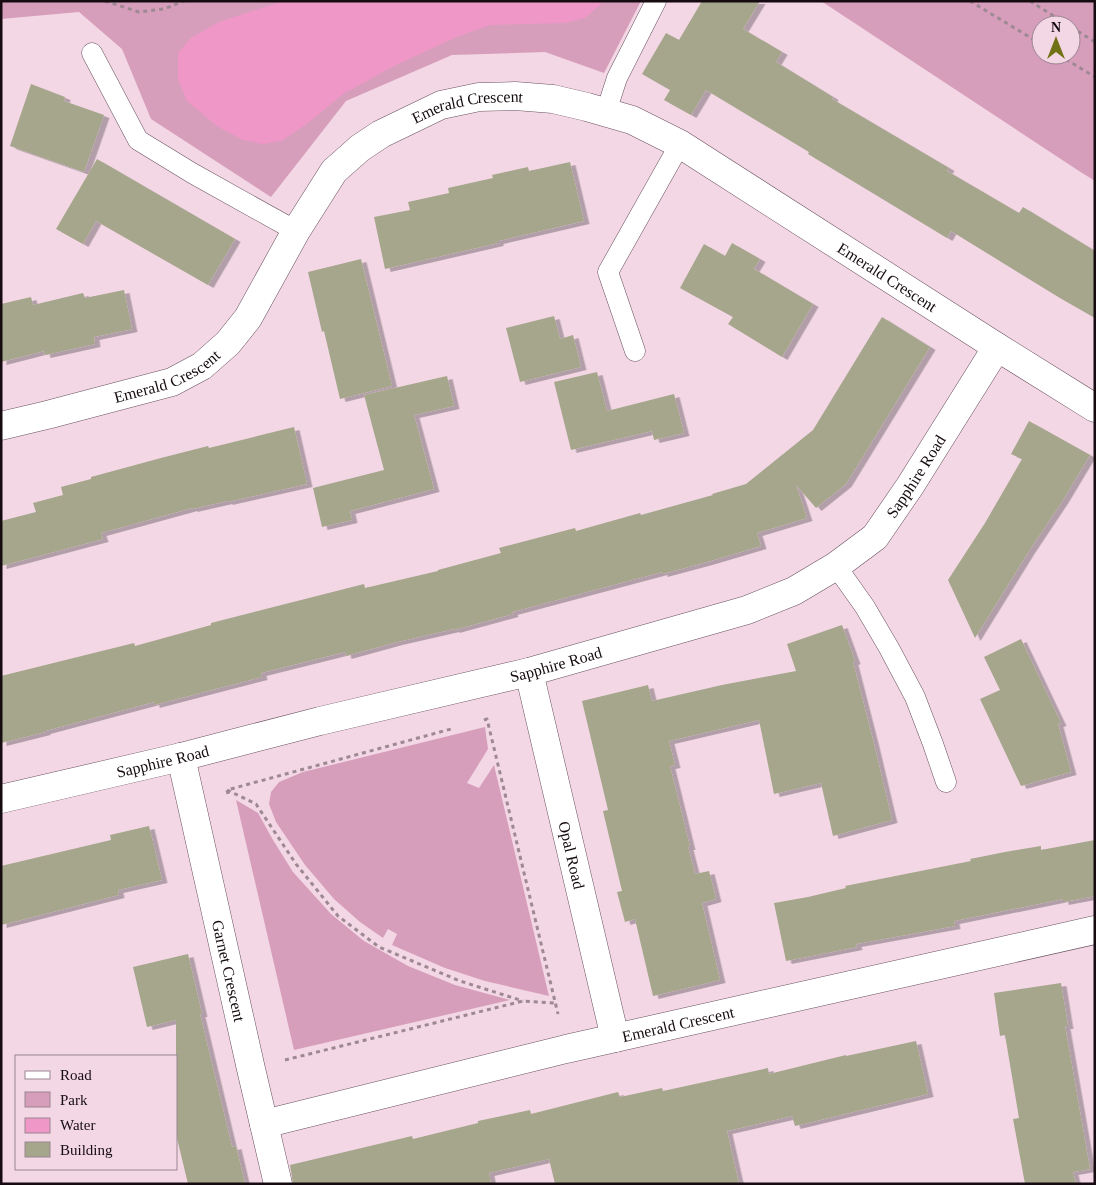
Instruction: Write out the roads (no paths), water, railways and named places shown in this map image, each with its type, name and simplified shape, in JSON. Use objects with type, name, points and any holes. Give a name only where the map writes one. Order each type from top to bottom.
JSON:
[{"type":"street","name":"Emerald Crescent","points":[[1,426],[172,382],[202,366],[228,343],[248,318],[296,231],[334,171],[360,148],[382,134],[441,105],[479,97],[514,96],[553,99],[606,112],[632,120],[680,144],[1095,408]]},
{"type":"street","name":"Sapphire Road","points":[[1,799],[529,672],[747,610],[794,591],[836,566],[875,537],[910,486],[997,347]]},
{"type":"street","name":"Opal Road","points":[[529,672],[615,1038]]},
{"type":"street","name":"Garnet Crescent","points":[[181,756],[278,1184]]},
{"type":"street","name":"Emerald Crescent","points":[[264,1124],[615,1038],[1094,936]]},
{"type":"lane","points":[[606,112],[617,78],[656,1]]},
{"type":"lane","points":[[92,53],[138,140],[192,173],[296,231]]},
{"type":"lane","points":[[635,351],[608,272],[680,144]]},
{"type":"lane","points":[[836,566],[866,607],[915,697],[934,744],[946,782]]},
{"type":"water","points":[[283,1],[602,1],[585,18],[565,23],[490,25],[454,38],[392,67],[343,94],[308,123],[281,141],[263,144],[243,140],[217,126],[187,101],[178,79],[178,53],[191,38],[219,22]]}]
